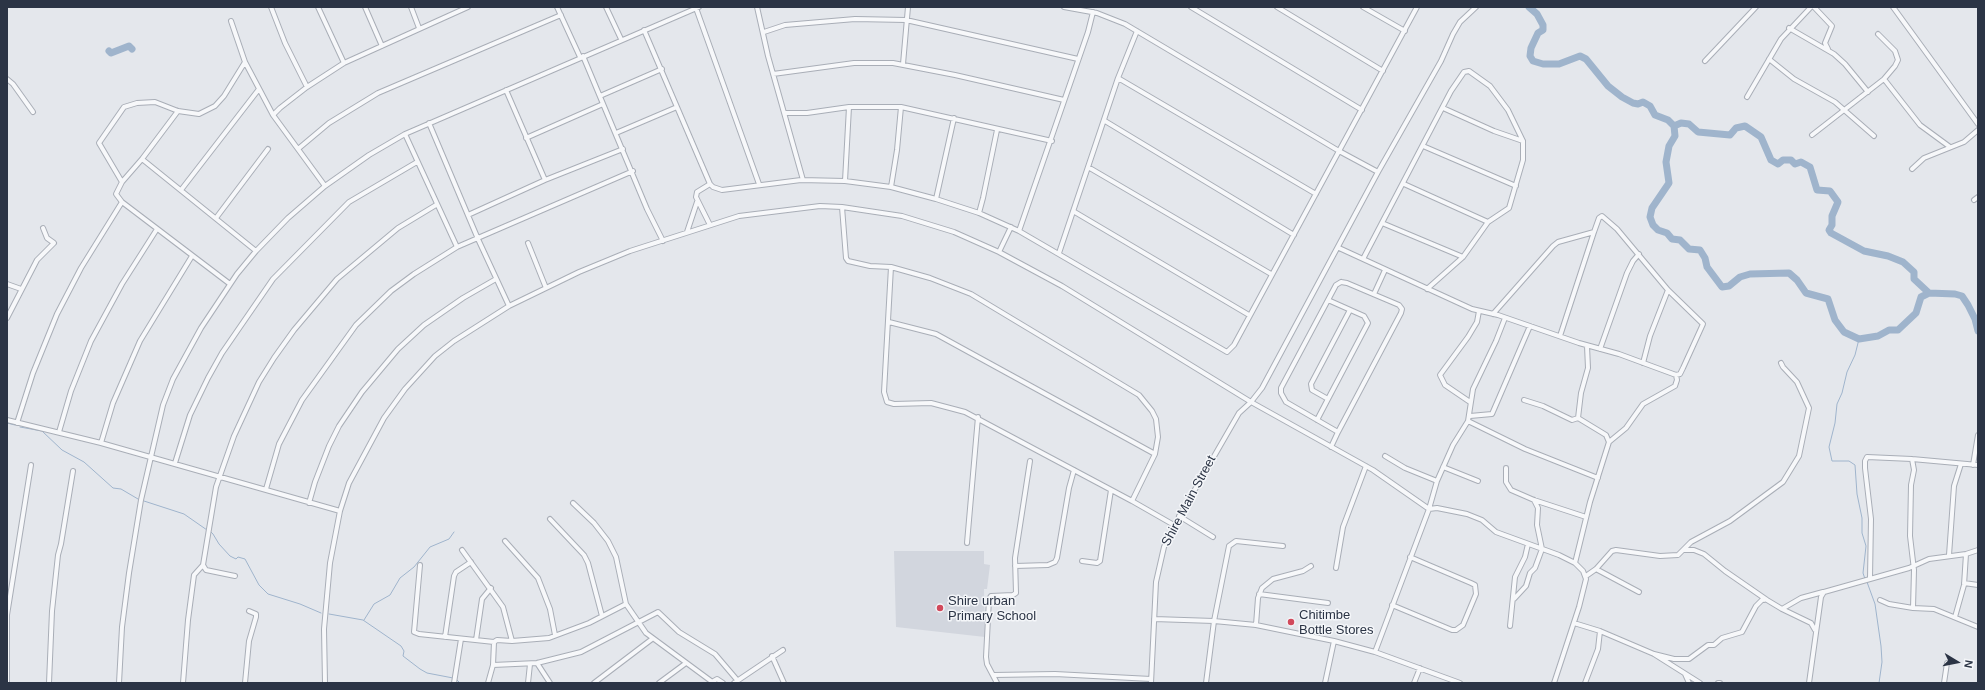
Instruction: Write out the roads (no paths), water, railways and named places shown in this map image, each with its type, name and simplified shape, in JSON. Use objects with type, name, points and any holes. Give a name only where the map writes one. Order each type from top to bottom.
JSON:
[{"type":"street","points":[[271,7],[285,43],[307,87]]},
{"type":"street","points":[[318,7],[344,63]]},
{"type":"street","points":[[365,7],[382,46]]},
{"type":"street","points":[[411,7],[420,28]]},
{"type":"street","points":[[273,115],[307,87],[344,63],[468,7]]},
{"type":"street","points":[[557,7],[582,56],[633,172],[647,209],[663,241]]},
{"type":"street","points":[[606,7],[621,39]]},
{"type":"street","points":[[757,7],[803,180]]},
{"type":"street","points":[[903,64],[908,7]]},
{"type":"street","points":[[1064,7],[1090,10],[1137,31],[1340,152],[1378,172]]},
{"type":"street","points":[[1191,7],[1362,110]]},
{"type":"street","points":[[1277,7],[1383,71]]},
{"type":"street","points":[[1363,7],[1405,32]]},
{"type":"street","points":[[644,30],[710,184],[722,190],[759,184],[803,180],[845,181],[891,187],[936,199],[979,213],[1019,231],[1059,253],[1128,296],[1227,352],[1234,345],[1271,274],[1340,152],[1405,32],[1417,7]]},
{"type":"street","name":"Shire Main Street","points":[[1151,681],[1156,582],[1159,563],[1164,547],[1174,525],[1239,413],[1251,402],[1262,388],[1339,248],[1378,172],[1441,61],[1453,34],[1460,22],[1476,7]]},
{"type":"street","points":[[1705,61],[1756,7]]},
{"type":"street","points":[[1747,97],[1769,59],[1790,28],[1811,7]]},
{"type":"street","points":[[1814,7],[1832,26],[1825,43],[1829,51]]},
{"type":"street","points":[[1893,7],[1978,124]]},
{"type":"street","points":[[124,683],[119,683],[124,607],[140,507],[160,412],[174,379],[201,328],[230,284],[256,251],[288,218],[325,186],[369,155],[405,134],[621,39],[697,8],[759,184]]},
{"type":"street","points":[[1019,231],[1052,141],[1064,100],[1088,32],[1090,10]]},
{"type":"street","points":[[298,149],[311,136],[329,123],[378,93],[561,15]]},
{"type":"street","points":[[764,32],[785,25],[855,19],[906,20],[1078,59]]},
{"type":"street","points":[[231,21],[245,62],[273,115],[325,186]]},
{"type":"street","points":[[1790,28],[1829,51],[1845,64],[1868,92]]},
{"type":"street","points":[[1059,253],[1105,121],[1118,78],[1137,31]]},
{"type":"street","points":[[1812,135],[1884,79],[1896,66],[1897,56],[1890,45],[1878,34]]},
{"type":"street","points":[[1769,59],[1794,79],[1835,102],[1874,136]]},
{"type":"street","points":[[122,182],[99,143],[124,108],[137,103],[155,102],[178,111],[199,114],[215,106],[224,96],[245,62]]},
{"type":"street","points":[[774,74],[854,63],[903,64],[1064,100]]},
{"type":"street","points":[[600,96],[662,69]]},
{"type":"street","points":[[1363,259],[1464,72],[1469,71],[1490,86],[1508,110],[1523,141],[1523,160],[1509,208],[1488,222],[1463,257],[1428,289]]},
{"type":"street","points":[[7,78],[33,112]]},
{"type":"street","points":[[1118,78],[1316,194]]},
{"type":"street","points":[[1884,79],[1895,90],[1907,110],[1920,125],[1950,148]]},
{"type":"street","points":[[181,190],[260,89]]},
{"type":"street","points":[[506,90],[545,180]]},
{"type":"street","points":[[526,138],[603,104]]},
{"type":"street","points":[[616,133],[677,106]]},
{"type":"street","points":[[785,113],[807,113],[849,107],[900,107],[954,118],[996,130],[1005,130],[1052,141]]},
{"type":"street","points":[[845,181],[849,107]]},
{"type":"street","points":[[891,187],[897,150],[900,107]]},
{"type":"street","points":[[1444,108],[1523,141]]},
{"type":"street","points":[[178,111],[142,159],[122,182],[116,194],[122,202],[230,284]]},
{"type":"street","points":[[936,199],[954,118]]},
{"type":"street","points":[[1105,121],[1294,235]]},
{"type":"street","points":[[429,123],[478,239],[509,306]]},
{"type":"street","points":[[979,213],[996,130]]},
{"type":"street","points":[[1912,169],[1924,158],[1964,142],[1978,130]]},
{"type":"street","points":[[405,134],[436,205],[457,247]]},
{"type":"street","points":[[1423,146],[1516,186]]},
{"type":"street","points":[[216,218],[268,149]]},
{"type":"street","points":[[468,214],[545,180],[623,149]]},
{"type":"street","points":[[142,159],[256,251]]},
{"type":"street","points":[[175,463],[190,415],[208,378],[222,353],[273,279],[349,202],[417,162]]},
{"type":"street","points":[[1088,167],[1271,274]]},
{"type":"street","points":[[266,489],[279,444],[302,400],[356,325],[391,292],[414,274],[457,247],[633,172]]},
{"type":"street","points":[[687,232],[697,201],[697,192],[710,184]]},
{"type":"street","points":[[1404,184],[1488,222]]},
{"type":"street","points":[[1974,200],[1978,197]]},
{"type":"street","points":[[697,201],[710,225]]},
{"type":"street","points":[[18,423],[30,380],[57,314],[81,268],[122,202]]},
{"type":"street","points":[[183,683],[192,584],[194,575],[203,566],[216,487],[234,436],[259,382],[274,358],[311,309],[337,279],[398,228],[436,205]]},
{"type":"street","points":[[325,683],[324,629],[330,563],[340,510],[349,483],[367,446],[384,418],[405,389],[435,356],[454,341],[509,306],[630,251],[726,219],[750,214],[811,207],[842,207],[902,216],[954,232],[999,252],[1062,286],[1251,402],[1366,466],[1428,509],[1437,508],[1467,514],[1482,520],[1496,532],[1575,563],[1586,576]]},
{"type":"street","points":[[842,207],[846,258],[848,261],[870,266],[891,267],[930,278],[971,294],[1129,387],[1146,403],[1156,419],[1158,437],[1155,454],[1132,501]]},
{"type":"street","points":[[1073,211],[1249,315]]},
{"type":"street","points":[[1339,248],[1479,311],[1530,326],[1676,375],[1680,374],[1703,324],[1668,290],[1640,254],[1604,217],[1599,218],[1560,336]]},
{"type":"street","points":[[1382,223],[1463,257]]},
{"type":"street","points":[[999,252],[1011,227]]},
{"type":"street","points":[[7,318],[39,256],[54,244],[47,238],[43,228]]},
{"type":"street","points":[[59,432],[71,391],[91,341],[122,284],[157,229]]},
{"type":"street","points":[[1493,314],[1553,246],[1558,242],[1594,232]]},
{"type":"street","points":[[528,243],[546,288]]},
{"type":"street","points":[[1600,349],[1627,273],[1633,261],[1640,254]]},
{"type":"street","points":[[101,442],[121,383],[140,342],[192,256]]},
{"type":"street","points":[[891,267],[884,392],[887,402],[894,404],[931,403],[950,407],[978,417],[1174,525]]},
{"type":"street","points":[[1374,294],[1385,270]]},
{"type":"street","points":[[309,503],[315,482],[329,446],[339,426],[367,386],[398,349],[424,325],[463,298],[496,278]]},
{"type":"street","points":[[1330,447],[1402,314],[1402,309],[1399,305],[1341,282],[1336,285],[1281,388],[1281,394],[1286,402],[1338,432]]},
{"type":"street","points":[[7,284],[21,289]]},
{"type":"street","points":[[1643,363],[1650,336],[1668,290]]},
{"type":"street","points":[[1318,420],[1367,326],[1368,320],[1364,316],[1328,300]]},
{"type":"street","points":[[1328,399],[1312,390],[1311,384],[1350,310]]},
{"type":"street","points":[[1470,402],[1445,385],[1440,375],[1468,337],[1477,322],[1479,311]]},
{"type":"street","points":[[1375,652],[1437,481],[1469,418],[1470,402],[1477,379],[1496,341],[1505,318]]},
{"type":"street","points":[[888,322],[936,334],[1155,454]]},
{"type":"street","points":[[1469,418],[1483,414],[1492,414],[1530,326]]},
{"type":"street","points":[[1578,418],[1581,393],[1588,368],[1588,346]]},
{"type":"street","points":[[1554,683],[1574,623],[1586,576],[1596,569],[1612,551],[1616,550],[1667,556],[1678,554],[1691,542],[1712,532],[1751,507],[1768,492],[1781,484],[1796,460],[1803,439],[1809,408],[1797,382],[1783,368],[1781,363]]},
{"type":"street","points":[[1575,563],[1586,517],[1609,442],[1626,428],[1643,404],[1672,388],[1676,383],[1676,375]]},
{"type":"street","points":[[1524,400],[1543,406],[1572,420],[1578,418]]},
{"type":"street","points":[[967,543],[978,417]]},
{"type":"street","points":[[1469,418],[1525,449],[1598,478]]},
{"type":"street","points":[[1578,418],[1606,434],[1609,442]]},
{"type":"street","points":[[7,420],[101,442],[266,489],[309,503],[340,510]]},
{"type":"street","points":[[1973,465],[1978,435]]},
{"type":"street","points":[[1386,456],[1411,470],[1437,481]]},
{"type":"street","points":[[1870,578],[1871,519],[1865,462],[1868,457],[1872,456],[1978,465]]},
{"type":"street","points":[[1912,459],[1914,470],[1911,485],[1910,536],[1914,566],[1913,608]]},
{"type":"street","points":[[997,683],[987,664],[986,657],[989,599],[991,596],[1015,594],[1015,566],[1022,506],[1030,461]]},
{"type":"street","points":[[1949,555],[1954,486],[1961,464]]},
{"type":"street","points":[[7,683],[7,615],[31,465]]},
{"type":"street","points":[[1336,568],[1343,527],[1366,466]]},
{"type":"street","points":[[1443,467],[1478,482]]},
{"type":"street","points":[[1506,468],[1506,482],[1508,486],[1517,493],[1586,517]]},
{"type":"street","points":[[1015,566],[1048,565],[1055,562],[1057,558],[1069,488],[1074,470]]},
{"type":"street","points":[[49,683],[52,611],[58,554],[73,471]]},
{"type":"street","points":[[1082,561],[1098,563],[1100,561],[1111,490]]},
{"type":"street","points":[[1514,599],[1526,586],[1530,573],[1535,568],[1542,549],[1537,525],[1538,508],[1534,500]]},
{"type":"street","points":[[573,503],[594,523],[608,541],[616,557],[626,604],[652,639],[710,682],[717,680],[723,683]]},
{"type":"street","points":[[1179,516],[1213,537]]},
{"type":"street","points":[[550,519],[575,544],[586,559],[602,616]]},
{"type":"street","points":[[505,541],[538,578],[550,609],[555,635]]},
{"type":"street","points":[[1206,683],[1214,621],[1226,554],[1232,542],[1246,541],[1283,546]]},
{"type":"street","points":[[1510,626],[1516,574],[1525,557],[1528,544]]},
{"type":"street","points":[[462,550],[491,588],[503,607],[512,641]]},
{"type":"street","points":[[1684,550],[1694,550],[1704,554],[1765,599],[1782,610],[1808,621],[1816,630]]},
{"type":"street","points":[[1782,610],[1801,598],[1914,566],[1929,559],[1949,555],[1966,554],[1978,550]]},
{"type":"street","points":[[1955,617],[1964,583],[1966,554]]},
{"type":"street","points":[[1392,604],[1452,630],[1456,630],[1463,624],[1476,594],[1474,585],[1471,583],[1410,557]]},
{"type":"street","points":[[445,637],[454,576],[456,572],[472,562]]},
{"type":"street","points":[[420,565],[414,632],[419,634],[494,642],[497,640],[512,641],[549,638],[589,623],[626,604]]},
{"type":"street","points":[[203,566],[206,570],[235,576]]},
{"type":"street","points":[[1256,625],[1259,594],[1273,579],[1303,571],[1311,566]]},
{"type":"street","points":[[1596,569],[1639,592]]},
{"type":"street","points":[[1964,583],[1978,585]]},
{"type":"street","points":[[476,640],[482,599],[491,588]]},
{"type":"street","points":[[1809,683],[1821,597],[1824,592]]},
{"type":"street","points":[[1259,594],[1328,603]]},
{"type":"street","points":[[1574,623],[1654,654],[1684,660],[1689,659],[1708,645],[1714,645],[1720,639],[1742,632],[1752,612],[1765,599]]},
{"type":"street","points":[[1880,600],[1889,604],[1913,608],[1934,609],[1978,627]]},
{"type":"street","points":[[246,683],[249,641],[256,617],[256,614],[249,611]]},
{"type":"street","points":[[493,666],[537,663],[581,652],[658,612],[679,632],[715,654],[739,682],[772,656],[783,650]]},
{"type":"street","points":[[1154,619],[1214,621],[1256,625],[1375,652],[1460,683]]},
{"type":"street","points":[[1585,683],[1598,649],[1600,632]]},
{"type":"street","points":[[454,683],[461,639]]},
{"type":"street","points":[[594,683],[652,639]]},
{"type":"street","points":[[488,683],[493,666],[494,642]]},
{"type":"street","points":[[1325,683],[1334,642]]},
{"type":"street","points":[[1654,654],[1700,683]]},
{"type":"street","points":[[772,656],[784,683]]},
{"type":"street","points":[[537,663],[550,683]]},
{"type":"street","points":[[659,683],[686,663]]},
{"type":"street","points":[[1944,683],[1947,663]]},
{"type":"street","points":[[528,683],[530,664]]},
{"type":"street","points":[[1414,683],[1420,668]]},
{"type":"street","points":[[994,675],[1055,674],[1151,681]]},
{"type":"street","points":[[1685,674],[1689,683]]},
{"type":"waterway","points":[[1529,7],[1537,14],[1543,25],[1543,30],[1538,33],[1531,48],[1530,56],[1533,61],[1543,64],[1559,64],[1580,56],[1586,59],[1608,86],[1622,97],[1633,103],[1638,104],[1643,102],[1650,106],[1655,115],[1668,120],[1674,126],[1675,136],[1669,146],[1666,162],[1669,183],[1652,208],[1650,217],[1653,225],[1658,230],[1667,233],[1672,239],[1680,240],[1689,249],[1700,250],[1705,258],[1707,267],[1722,287],[1729,286],[1740,277],[1750,274],[1789,273],[1797,280],[1806,293],[1828,299],[1835,320],[1844,332],[1859,339],[1878,336],[1889,330],[1898,330],[1916,313],[1921,297],[1929,293],[1955,294],[1962,296],[1968,305],[1975,319],[1978,331]]},
{"type":"waterway","points":[[109,51],[111,53],[129,46],[132,49]]},
{"type":"waterway","points":[[1674,126],[1681,123],[1689,124],[1698,132],[1730,135],[1736,128],[1745,126],[1761,137],[1771,160],[1778,164],[1783,160],[1791,160],[1795,164],[1801,162],[1810,167],[1817,190],[1830,191],[1838,202],[1832,216],[1832,225],[1829,230],[1831,233],[1864,251],[1888,256],[1903,262],[1914,272],[1914,279],[1929,293]]},
{"type":"waterway","points":[[1859,339],[1855,355],[1847,372],[1842,393],[1837,404],[1835,423],[1829,447],[1832,461],[1849,461],[1855,465],[1857,494],[1862,518],[1862,533],[1866,546],[1863,573],[1865,579]]},
{"type":"waterway","points":[[7,423],[15,425]]},
{"type":"waterway","points":[[20,427],[42,431],[62,450],[84,462],[113,488],[121,489],[138,499]]},
{"type":"waterway","points":[[144,501],[184,514],[207,530]]},
{"type":"waterway","points":[[210,531],[230,556],[236,559],[238,557],[245,559],[259,585],[268,594],[300,604],[321,613]]},
{"type":"waterway","points":[[364,620],[374,604],[390,595],[400,578],[414,567],[430,547],[449,539],[454,532]]},
{"type":"waterway","points":[[1867,582],[1875,604],[1881,646],[1882,662],[1879,683]]},
{"type":"waterway","points":[[329,614],[363,620],[401,646],[404,651],[403,656],[420,669],[427,673],[453,678]]},
{"type":"waterway","points":[[456,679],[460,683]]},
{"type":"place","name":"Shire urban Primary School","points":[[940,608]]},
{"type":"place","name":"Chitimbe Bottle Stores","points":[[1291,622]]}]
